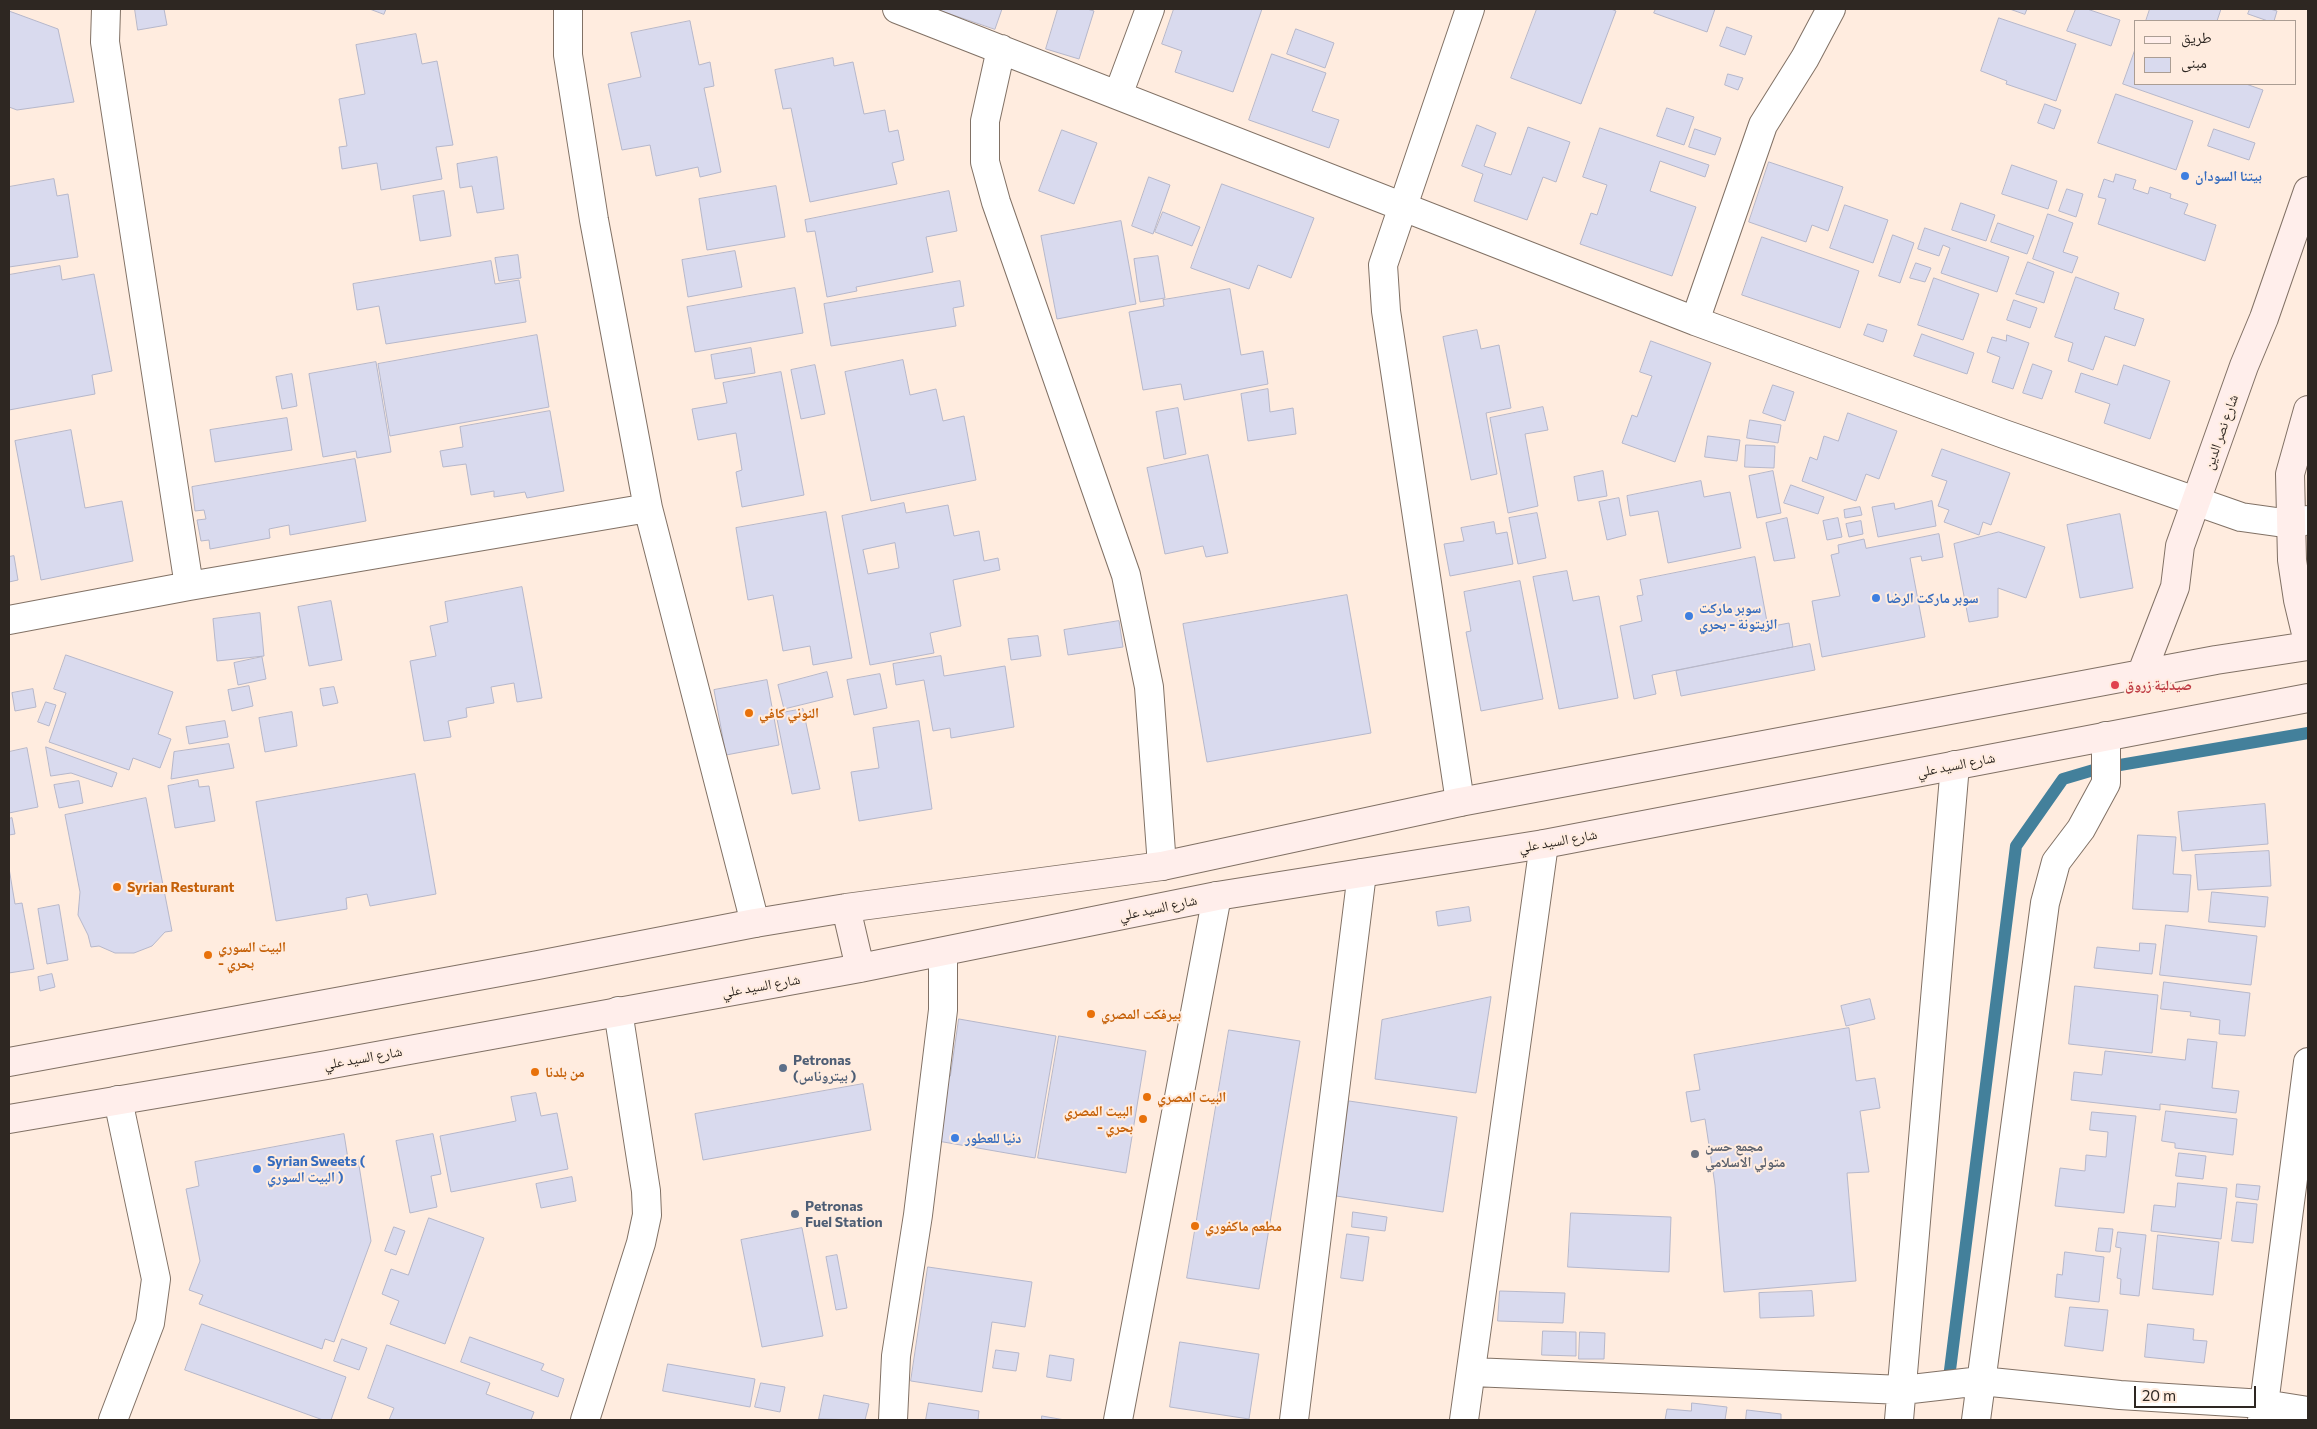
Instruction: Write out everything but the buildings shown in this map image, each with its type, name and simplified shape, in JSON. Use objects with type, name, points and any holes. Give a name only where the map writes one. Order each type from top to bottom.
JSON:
[{"type":"main road","name":"شارع نصر الدين","points":[[2141,675],[2175,586],[2180,546],[2308,191]]},
{"type":"main road","points":[[9,1062],[528,967],[755,923],[846,908],[1162,866],[1460,802],[2308,644],[2298,600],[2292,560],[2300,522],[2290,474],[2308,410]]},
{"type":"main road","name":"شارع السيد علي","points":[[9,1119],[327,1065],[860,968],[1216,896],[1544,844],[2308,698]]},
{"type":"main road","points":[[846,908],[860,968]]},
{"type":"street","points":[[106,9],[105,42],[189,586]]},
{"type":"street","points":[[568,9],[568,56],[594,220],[648,508],[755,923]]},
{"type":"street","points":[[898,9],[1695,321],[2241,517],[2300,522]]},
{"type":"street","points":[[1118,95],[1150,9]]},
{"type":"street","points":[[1460,802],[1386,311],[1383,265],[1470,9]]},
{"type":"street","points":[[1695,321],[1763,125],[1805,58],[1831,9]]},
{"type":"street","points":[[1001,49],[985,121],[985,162],[996,202],[1126,575],[1149,687],[1162,866]]},
{"type":"street","points":[[9,620],[189,586],[648,508]]},
{"type":"street","points":[[1976,1420],[2045,903],[2056,862],[2081,829],[2106,783],[2106,736]]},
{"type":"street","points":[[1899,1420],[1955,765]]},
{"type":"street","points":[[1464,1420],[1544,844]]},
{"type":"street","points":[[1294,1420],[1362,873]]},
{"type":"street","points":[[1118,1420],[1216,896]]},
{"type":"street","points":[[893,1420],[896,1356],[918,1215],[943,1010],[944,952]]},
{"type":"street","points":[[586,1420],[641,1243],[647,1215],[646,1191],[618,1012]]},
{"type":"street","points":[[2263,1412],[2304,1126],[2308,1062]]},
{"type":"street","points":[[112,1420],[150,1323],[156,1279],[118,1100]]},
{"type":"street","points":[[1472,1372],[1903,1390],[1981,1381],[2263,1412],[2308,1411]]},
{"type":"waterway","points":[[2114,766],[2308,733]]},
{"type":"waterway","points":[[1949,1378],[2016,846],[2063,779],[2097,769]]},
{"type":"place","name":"بيتنا السودان","points":[[2185,176]]},
{"type":"place","name":"سوبر ماركت الرضا","points":[[1876,598]]},
{"type":"place","name":"سوبر ماركت الزيتونة - بحري","points":[[1689,616]]},
{"type":"place","name":"صيدلية زروق","points":[[2115,685]]},
{"type":"place","name":"النوني كافي","points":[[749,713]]},
{"type":"place","name":"Syrian Resturant","points":[[117,887]]},
{"type":"place","name":"البيت السوري - بحري","points":[[208,955]]},
{"type":"place","name":"بيرفكت المصري","points":[[1091,1014]]},
{"type":"place","name":"Petronas (بيتروناس )","points":[[783,1068]]},
{"type":"place","name":"من بلدنا","points":[[535,1072]]},
{"type":"place","name":"البيت المصري","points":[[1147,1097]]},
{"type":"place","name":"البيت المصري - بحري","points":[[1143,1119]]},
{"type":"place","name":"دنيا للعطور","points":[[955,1138]]},
{"type":"place","name":"مجمع حسن متولي الاسلامي","points":[[1695,1154]]},
{"type":"place","name":"Syrian Sweets ( البيت السوري )","points":[[257,1169]]},
{"type":"place","name":"Petronas Fuel Station","points":[[795,1214]]},
{"type":"place","name":"مطعم ماكفوري","points":[[1195,1226]]}]
